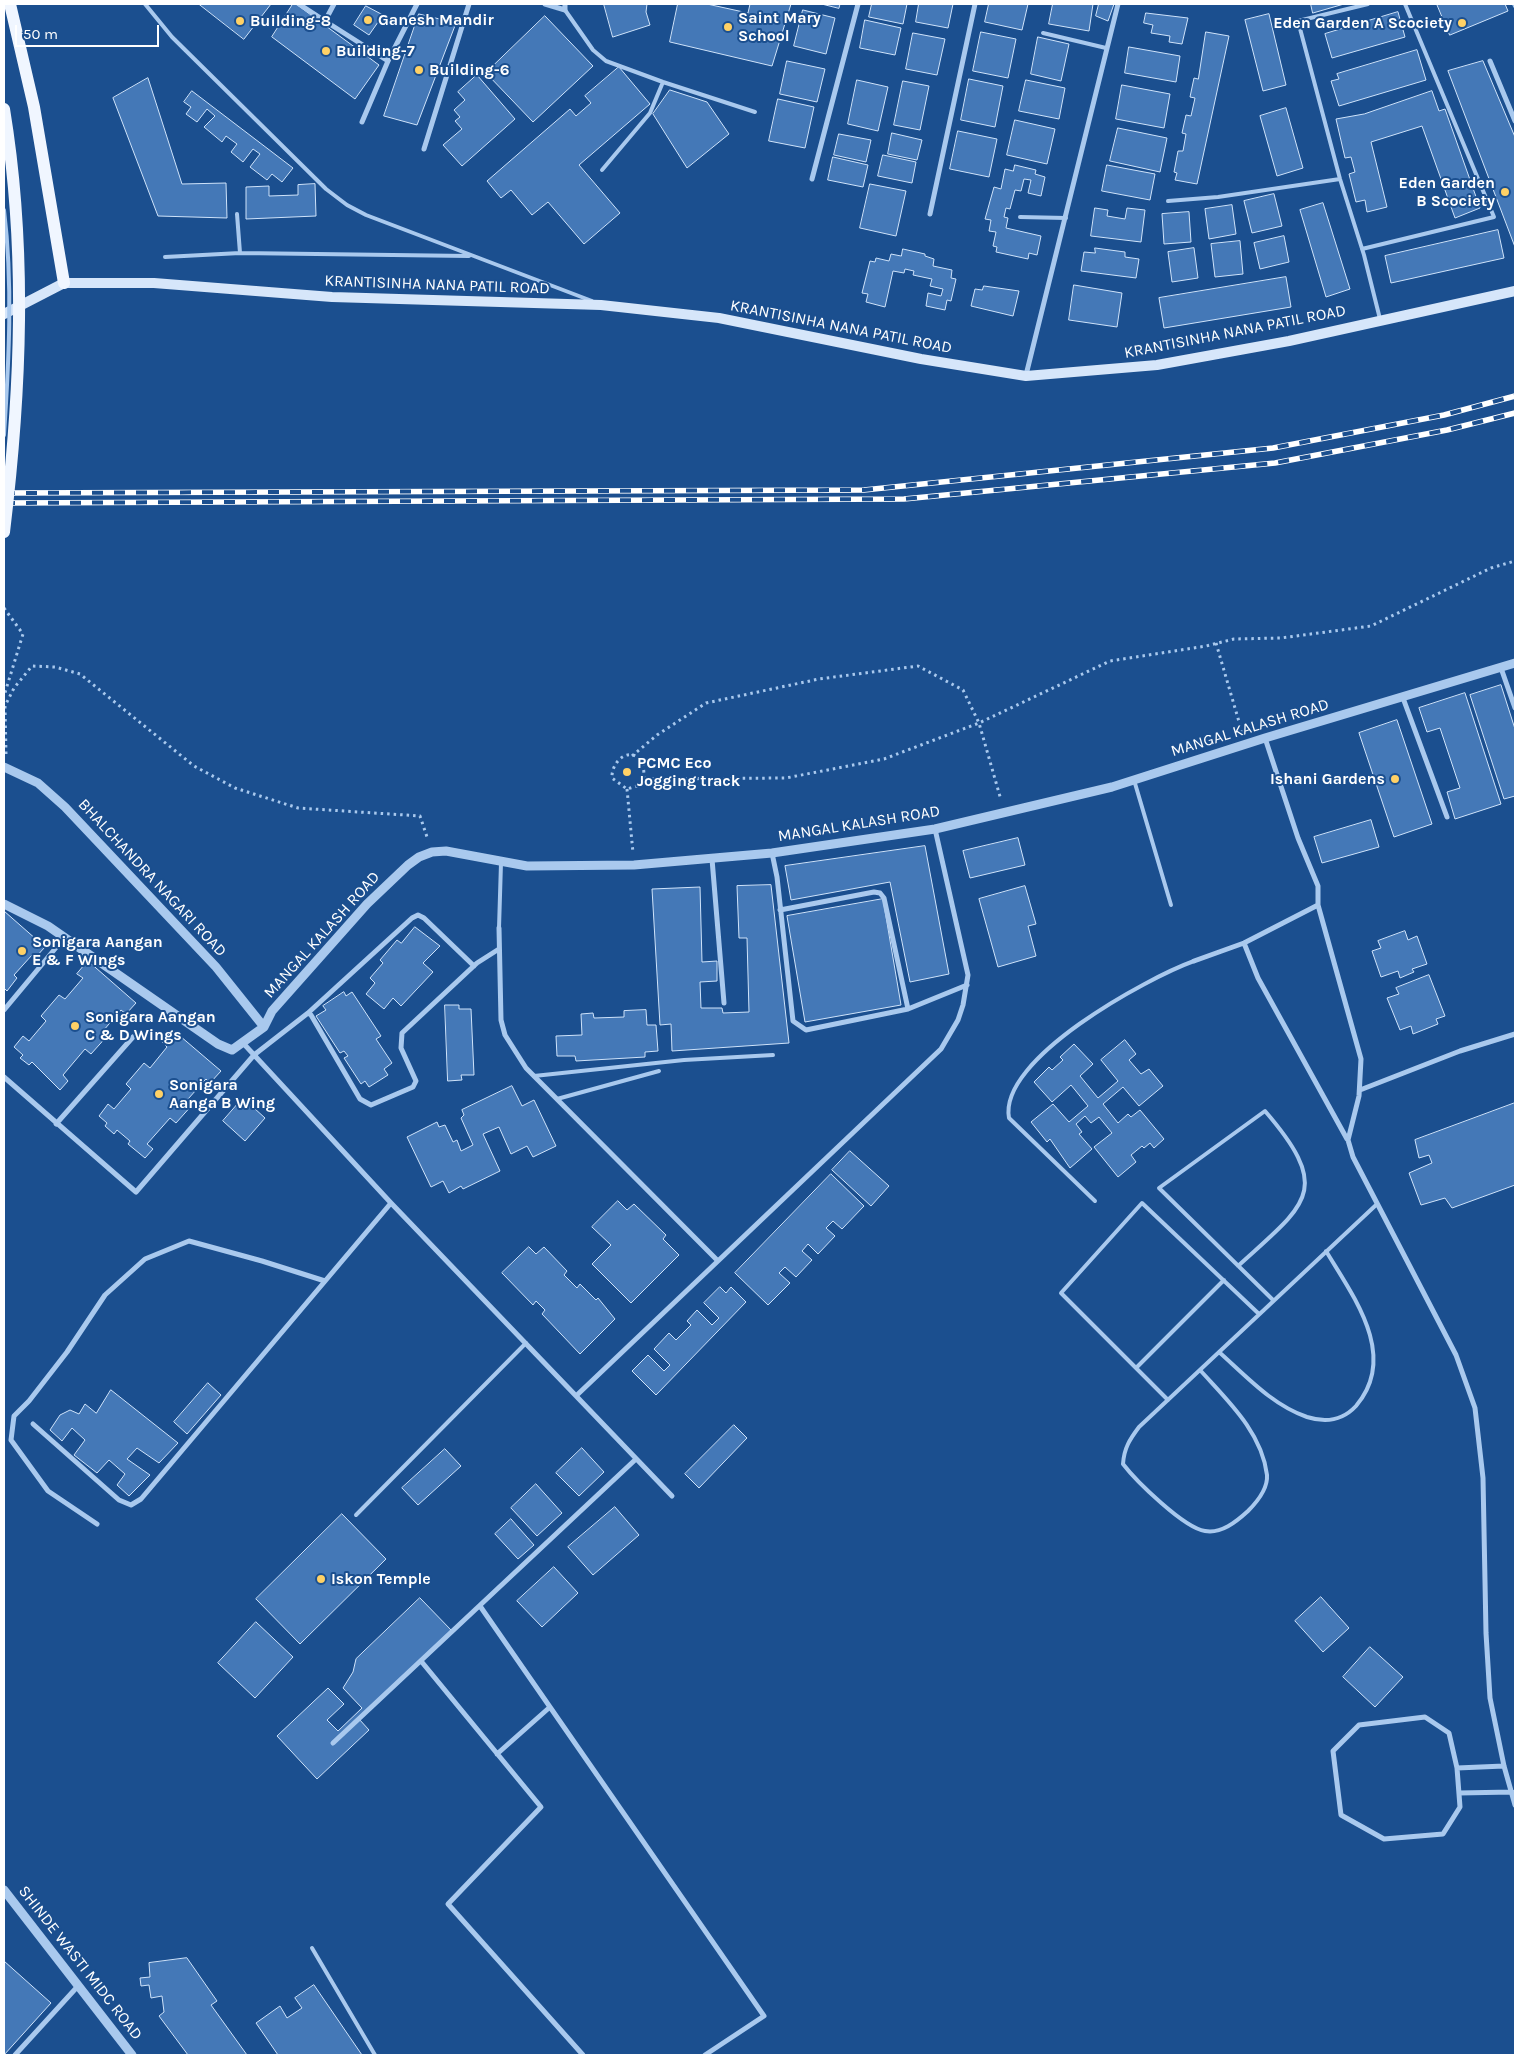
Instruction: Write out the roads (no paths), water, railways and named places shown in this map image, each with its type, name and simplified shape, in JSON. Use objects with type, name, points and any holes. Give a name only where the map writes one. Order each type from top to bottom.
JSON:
[{"type":"main road","points":[[4,314],[64,283],[34,107],[10,4]]},
{"type":"main road","points":[[4,109],[13,167],[20,302],[12,466],[4,532]]},
{"type":"main road","name":"KRANTISINHA NANA PATIL ROAD","points":[[64,283],[154,283],[332,297],[601,305],[719,318],[921,359],[1026,376],[1157,365],[1290,340],[1515,291]]},
{"type":"street","points":[[299,4],[388,61]]},
{"type":"street","points":[[325,21],[334,4]]},
{"type":"street","points":[[362,122],[388,61],[417,4]]},
{"type":"street","points":[[424,148],[470,4]]},
{"type":"street","points":[[545,4],[565,7]]},
{"type":"street","points":[[812,179],[858,4]]},
{"type":"street","points":[[930,214],[975,4]]},
{"type":"street","points":[[1026,376],[1118,4]]},
{"type":"street","points":[[1490,61],[1515,121]]},
{"type":"street","name":"MANGAL KALASH ROAD","points":[[264,1026],[272,1011],[367,904],[408,865],[419,857],[432,852],[446,851],[501,862],[558,866],[634,866],[772,853],[935,829],[1134,780],[1265,738],[1404,698],[1515,663]]},
{"type":"street","points":[[1501,668],[1515,708]]},
{"type":"street","points":[[1404,698],[1447,817]]},
{"type":"street","points":[[1265,738],[1298,838],[1318,886],[1318,905],[1361,1059],[1360,1090],[1348,1140]]},
{"type":"street","name":"BHALCHANDRA NAGARI ROAD","points":[[7,768],[38,783],[65,807],[216,967],[264,1026]]},
{"type":"street","points":[[576,1395],[941,1049],[958,1020],[968,975],[935,829]]},
{"type":"street","points":[[772,853],[793,1021],[798,1026],[806,1030],[908,1009],[967,985]]},
{"type":"street","points":[[712,859],[724,1003]]},
{"type":"street","points":[[780,910],[874,892],[880,893],[884,898],[908,1009]]},
{"type":"street","points":[[4,904],[48,926],[218,1044],[232,1050],[264,1026]]},
{"type":"street","points":[[1194,961],[1244,942],[1318,905]]},
{"type":"street","points":[[4,1077],[136,1192],[254,1054],[308,1013],[412,918],[418,915],[424,918],[474,966]]},
{"type":"street","points":[[499,928],[503,1028],[512,1049],[534,1076],[717,1260]]},
{"type":"street","points":[[4,1010],[64,938]]},
{"type":"street","points":[[1244,942],[1258,978],[1348,1140],[1359,1172],[1456,1355],[1475,1408],[1483,1478],[1488,1674],[1491,1706],[1504,1766],[1515,1805]]},
{"type":"street","points":[[308,1013],[311,1015],[360,1099],[371,1105],[413,1087],[416,1080],[400,1048],[402,1033],[474,966],[499,949]]},
{"type":"street","points":[[1360,1090],[1460,1051],[1515,1034]]},
{"type":"street","points":[[56,1124],[133,1037]]},
{"type":"street","points":[[243,1042],[391,1203],[672,1496]]},
{"type":"street","points":[[33,1424],[119,1500],[131,1504],[142,1499],[391,1203]]},
{"type":"street","points":[[97,1524],[48,1491],[11,1440],[14,1416],[29,1401],[67,1352],[105,1295],[145,1258],[189,1241],[325,1281]]},
{"type":"street","points":[[334,1743],[636,1459]]},
{"type":"street","points":[[480,1606],[764,2016],[705,2055]]},
{"type":"street","points":[[421,1661],[541,1807],[448,1904],[583,2055]]},
{"type":"street","points":[[497,1754],[550,1707]]},
{"type":"street","points":[[1424,1717],[1449,1733],[1457,1768],[1460,1807],[1443,1834],[1384,1839],[1341,1815],[1333,1751],[1359,1725],[1424,1717]]},
{"type":"street","points":[[1457,1768],[1504,1766]]},
{"type":"street","points":[[1459,1794],[1512,1792]]},
{"type":"street","name":"SHINDE WASTI MIDC ROAD","points":[[4,1890],[132,2055]]},
{"type":"street","points":[[15,2055],[78,1986]]},
{"type":"lane","points":[[145,4],[172,37],[326,189],[347,205],[366,215],[601,305]]},
{"type":"lane","points":[[1368,4],[1298,21],[1380,319]]},
{"type":"lane","points":[[1362,248],[1494,217],[1405,4]]},
{"type":"lane","points":[[565,7],[593,50],[606,61],[755,112]]},
{"type":"lane","points":[[1043,33],[1106,48]]},
{"type":"lane","points":[[602,170],[650,113],[663,82]]},
{"type":"lane","points":[[1168,201],[1218,197],[1340,179]]},
{"type":"lane","points":[[4,210],[8,276],[9,370],[4,435]]},
{"type":"lane","points":[[237,214],[240,253]]},
{"type":"lane","points":[[1020,217],[1066,218]]},
{"type":"lane","points":[[165,257],[240,253],[474,256]]},
{"type":"lane","points":[[1134,780],[1171,905]]},
{"type":"lane","points":[[499,928],[501,862]]},
{"type":"lane","points":[[1095,1201],[1009,1118],[1007,1108],[1011,1096],[1020,1080],[1069,1030],[1147,981],[1194,961]]},
{"type":"lane","points":[[534,1076],[684,1060],[773,1055]]},
{"type":"lane","points":[[557,1099],[659,1071]]},
{"type":"lane","points":[[1238,1266],[1293,1215],[1302,1201],[1306,1186],[1304,1168],[1298,1154],[1289,1139],[1265,1111],[1159,1188],[1238,1266],[1273,1300]]},
{"type":"lane","points":[[1168,1400],[1061,1293],[1142,1203],[1259,1314]]},
{"type":"lane","points":[[1200,1370],[1243,1418],[1261,1455],[1267,1474],[1263,1491],[1250,1509],[1235,1522],[1219,1530],[1206,1532],[1189,1525],[1136,1480],[1123,1464],[1124,1452],[1129,1439],[1168,1400],[1273,1300],[1376,1205]]},
{"type":"lane","points":[[1219,1352],[1276,1402],[1308,1418],[1333,1421],[1350,1412],[1364,1396],[1373,1373],[1373,1346],[1362,1311],[1326,1250]]},
{"type":"lane","points":[[1136,1368],[1224,1280]]},
{"type":"lane","points":[[356,1515],[526,1342]]},
{"type":"lane","points":[[312,1948],[375,2055]]},
{"type":"railway","points":[[4,493],[864,490],[1273,448],[1444,415],[1515,396]]},
{"type":"railway","points":[[4,503],[904,499],[1275,463],[1447,430],[1515,413]]},
{"type":"place","name":"Ganesh Mandir","points":[[368,20]]},
{"type":"place","name":"Building-8","points":[[240,21]]},
{"type":"place","name":"Eden Garden A Scociety","points":[[1462,23]]},
{"type":"place","name":"Saint Mary School","points":[[728,27]]},
{"type":"place","name":"Building-7","points":[[326,51]]},
{"type":"place","name":"Building-6","points":[[419,70]]},
{"type":"place","name":"Eden Garden B Scociety","points":[[1505,192]]},
{"type":"place","name":"PCMC Eco Jogging track","points":[[627,772]]},
{"type":"place","name":"Ishani Gardens","points":[[1395,779]]},
{"type":"place","name":"Sonigara Aangan E & F WIngs","points":[[22,951]]},
{"type":"place","name":"Sonigara Aangan C & D Wings","points":[[75,1026]]},
{"type":"place","name":"Sonigara Aanga B Wing","points":[[159,1094]]},
{"type":"place","name":"Iskon Temple","points":[[321,1579]]}]
